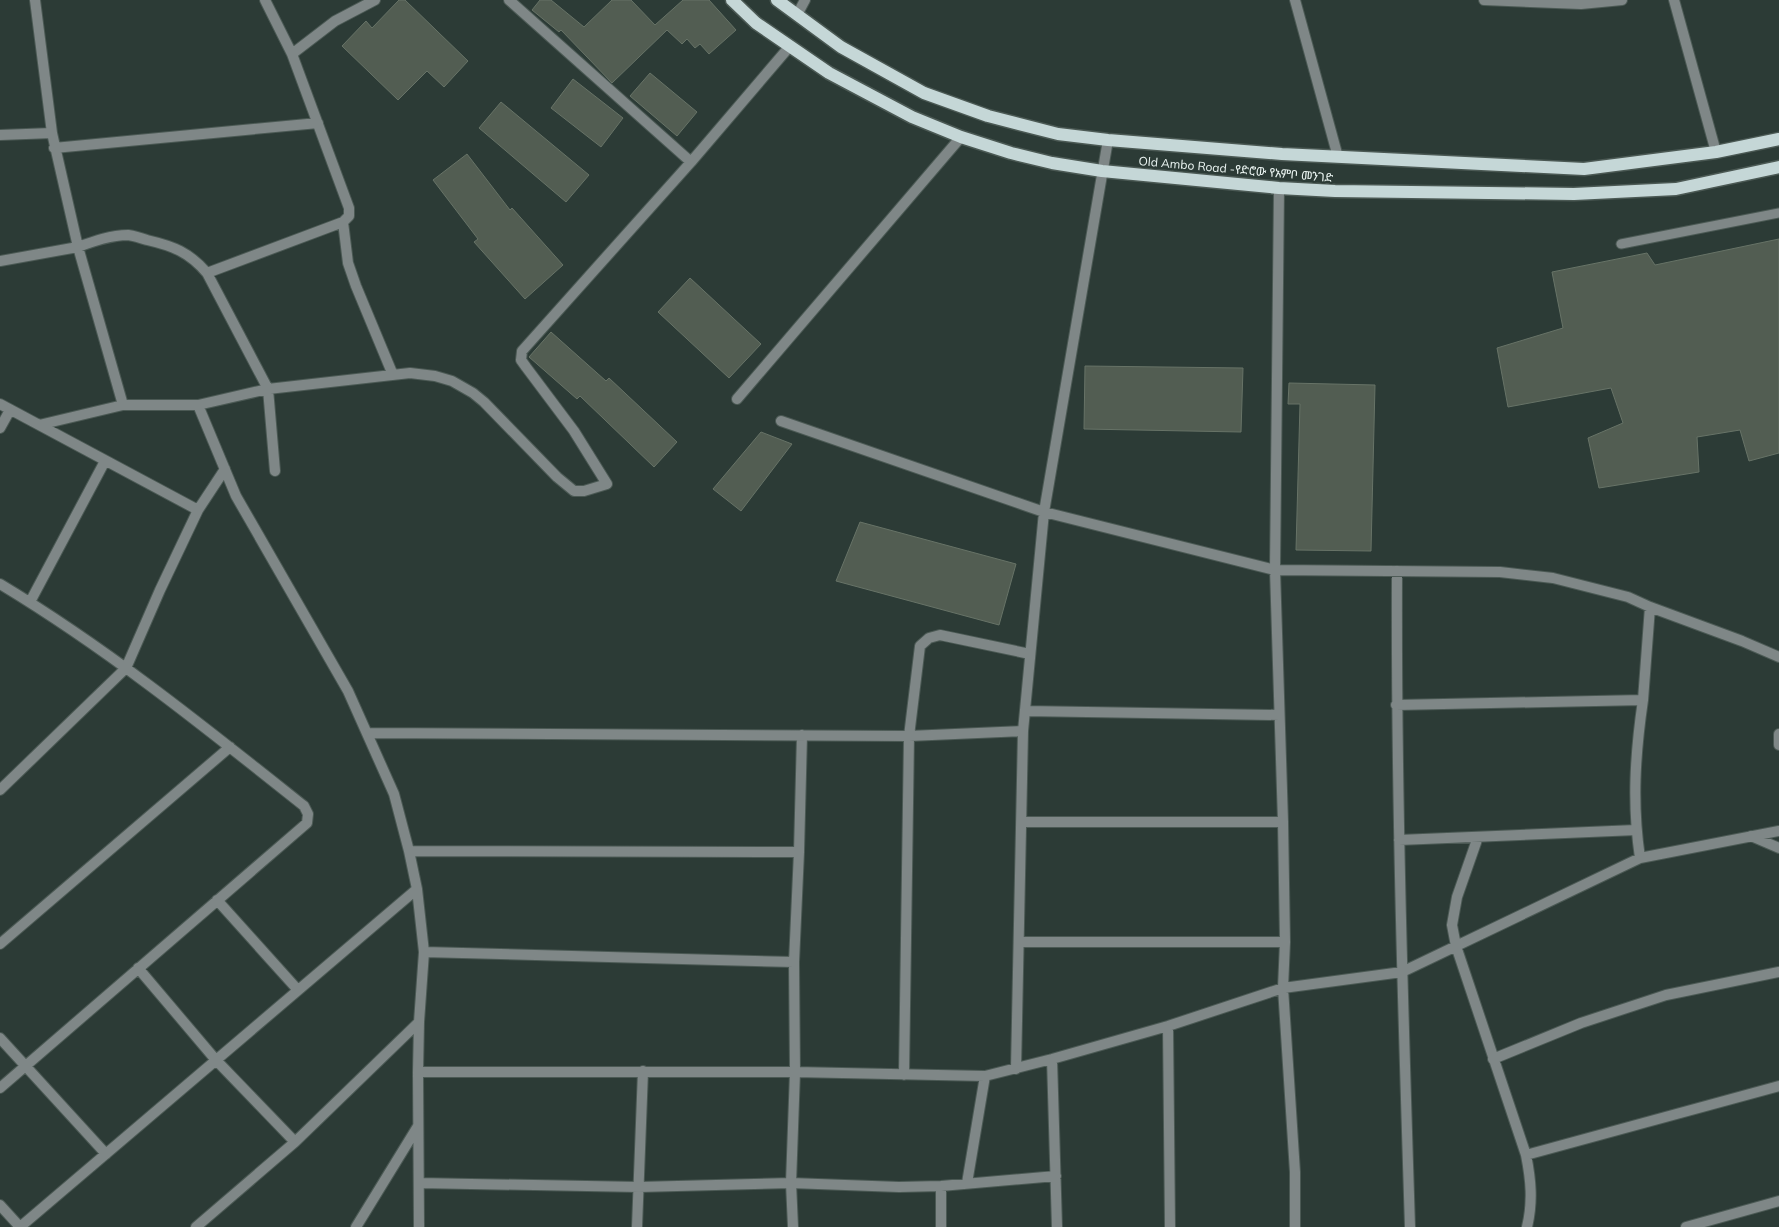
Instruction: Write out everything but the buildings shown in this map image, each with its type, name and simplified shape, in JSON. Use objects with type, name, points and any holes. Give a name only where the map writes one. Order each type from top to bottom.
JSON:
[{"type":"main road","name":"Old Ambo Road -የድሮው የአምቦ መንገድ","points":[[732,0],[756,23],[829,73],[904,113],[961,137],[1020,155],[1052,163],[1102,171],[1279,188],[1335,191],[1574,194],[1676,189],[1779,167]]},
{"type":"main road","name":"Old Ambo Road -የድሮው የአምቦ መንገድ","points":[[778,0],[841,48],[924,93],[988,116],[1058,134],[1108,140],[1338,157],[1584,169],[1716,152],[1779,139]]},
{"type":"street","points":[[36,0],[54,148],[78,247],[123,405]]},
{"type":"street","points":[[207,273],[343,222],[350,216],[349,208],[292,54],[265,0]]},
{"type":"street","points":[[292,54],[335,21],[375,0]]},
{"type":"street","points":[[509,0],[691,162]]},
{"type":"street","points":[[797,15],[805,0]]},
{"type":"street","points":[[1295,0],[1338,157]]},
{"type":"street","points":[[1484,0],[1581,4],[1622,0]]},
{"type":"street","points":[[1674,0],[1716,152]]},
{"type":"street","points":[[39,425],[123,405],[198,405],[268,389],[410,373],[435,376],[452,381],[473,393],[574,492],[607,484],[574,431],[526,368],[521,360],[522,351],[691,162],[790,46]]},
{"type":"street","points":[[54,148],[318,123]]},
{"type":"street","points":[[0,135],[52,133]]},
{"type":"street","points":[[737,399],[961,137]]},
{"type":"street","points":[[1016,1069],[1023,731],[1044,512],[1108,140]]},
{"type":"street","points":[[1279,188],[1275,570],[1283,822],[1283,988],[1296,1172],[1294,1227]]},
{"type":"street","points":[[343,222],[348,263],[393,375]]},
{"type":"street","points":[[0,261],[78,247],[101,238],[129,235],[165,244],[182,251],[198,262],[207,273],[268,389],[276,471]]},
{"type":"street","points":[[0,404],[198,510]]},
{"type":"street","points":[[198,405],[236,496],[348,691],[394,794],[417,889],[424,952],[418,1072],[419,1227]]},
{"type":"street","points":[[0,428],[10,410]]},
{"type":"street","points":[[781,421],[1044,512],[1275,570],[1500,572],[1554,578],[1628,597],[1779,657]]},
{"type":"street","points":[[30,602],[105,460]]},
{"type":"street","points":[[0,790],[126,668],[198,510],[225,469]]},
{"type":"street","points":[[1397,571],[1396,705],[1410,1227]]},
{"type":"street","points":[[0,584],[30,602],[126,668],[304,806],[308,814],[307,823],[0,1088]]},
{"type":"street","points":[[1640,858],[1634,796],[1636,745],[1643,700],[1650,607]]},
{"type":"street","points":[[904,1075],[909,736],[920,646],[929,638],[940,634],[1030,654]]},
{"type":"street","points":[[1396,705],[1643,700]]},
{"type":"street","points":[[1025,711],[1279,715]]},
{"type":"street","points":[[367,733],[909,736],[1023,731]]},
{"type":"street","points":[[1779,734],[1779,744]]},
{"type":"street","points":[[793,1227],[791,1183],[795,1072],[794,962],[802,735]]},
{"type":"street","points":[[0,944],[230,747]]},
{"type":"street","points":[[1021,822],[1283,822]]},
{"type":"street","points":[[1399,840],[1636,830]]},
{"type":"street","points":[[418,1072],[795,1072],[985,1076],[1052,1060],[1168,1026],[1283,988],[1402,972],[1640,858],[1779,831]]},
{"type":"street","points":[[1751,836],[1779,848]]},
{"type":"street","points":[[1478,837],[1457,897],[1452,925],[1456,946],[1526,1155],[1531,1184],[1531,1210],[1527,1227]]},
{"type":"street","points":[[409,851],[799,852]]},
{"type":"street","points":[[0,1205],[20,1227],[297,989],[417,889]]},
{"type":"street","points":[[217,900],[297,989]]},
{"type":"street","points":[[1019,942],[1284,942]]},
{"type":"street","points":[[424,952],[794,962]]},
{"type":"street","points":[[138,968],[216,1060],[295,1142]]},
{"type":"street","points":[[1493,1059],[1581,1023],[1666,995],[1779,972]]},
{"type":"street","points":[[196,1227],[295,1142],[419,1022]]},
{"type":"street","points":[[1168,1026],[1170,1227]]},
{"type":"street","points":[[0,1038],[106,1154]]},
{"type":"street","points":[[1052,1060],[1057,1227]]},
{"type":"street","points":[[637,1227],[643,1071]]},
{"type":"street","points":[[967,1183],[985,1076]]},
{"type":"street","points":[[1526,1155],[1779,1086]]},
{"type":"street","points":[[356,1227],[418,1125]]},
{"type":"street","points":[[419,1183],[639,1187],[791,1183],[899,1187],[941,1186],[1056,1176]]},
{"type":"street","points":[[941,1186],[941,1227]]},
{"type":"street","points":[[1686,1227],[1779,1201]]},
{"type":"lane","points":[[1621,244],[1779,213]]}]
